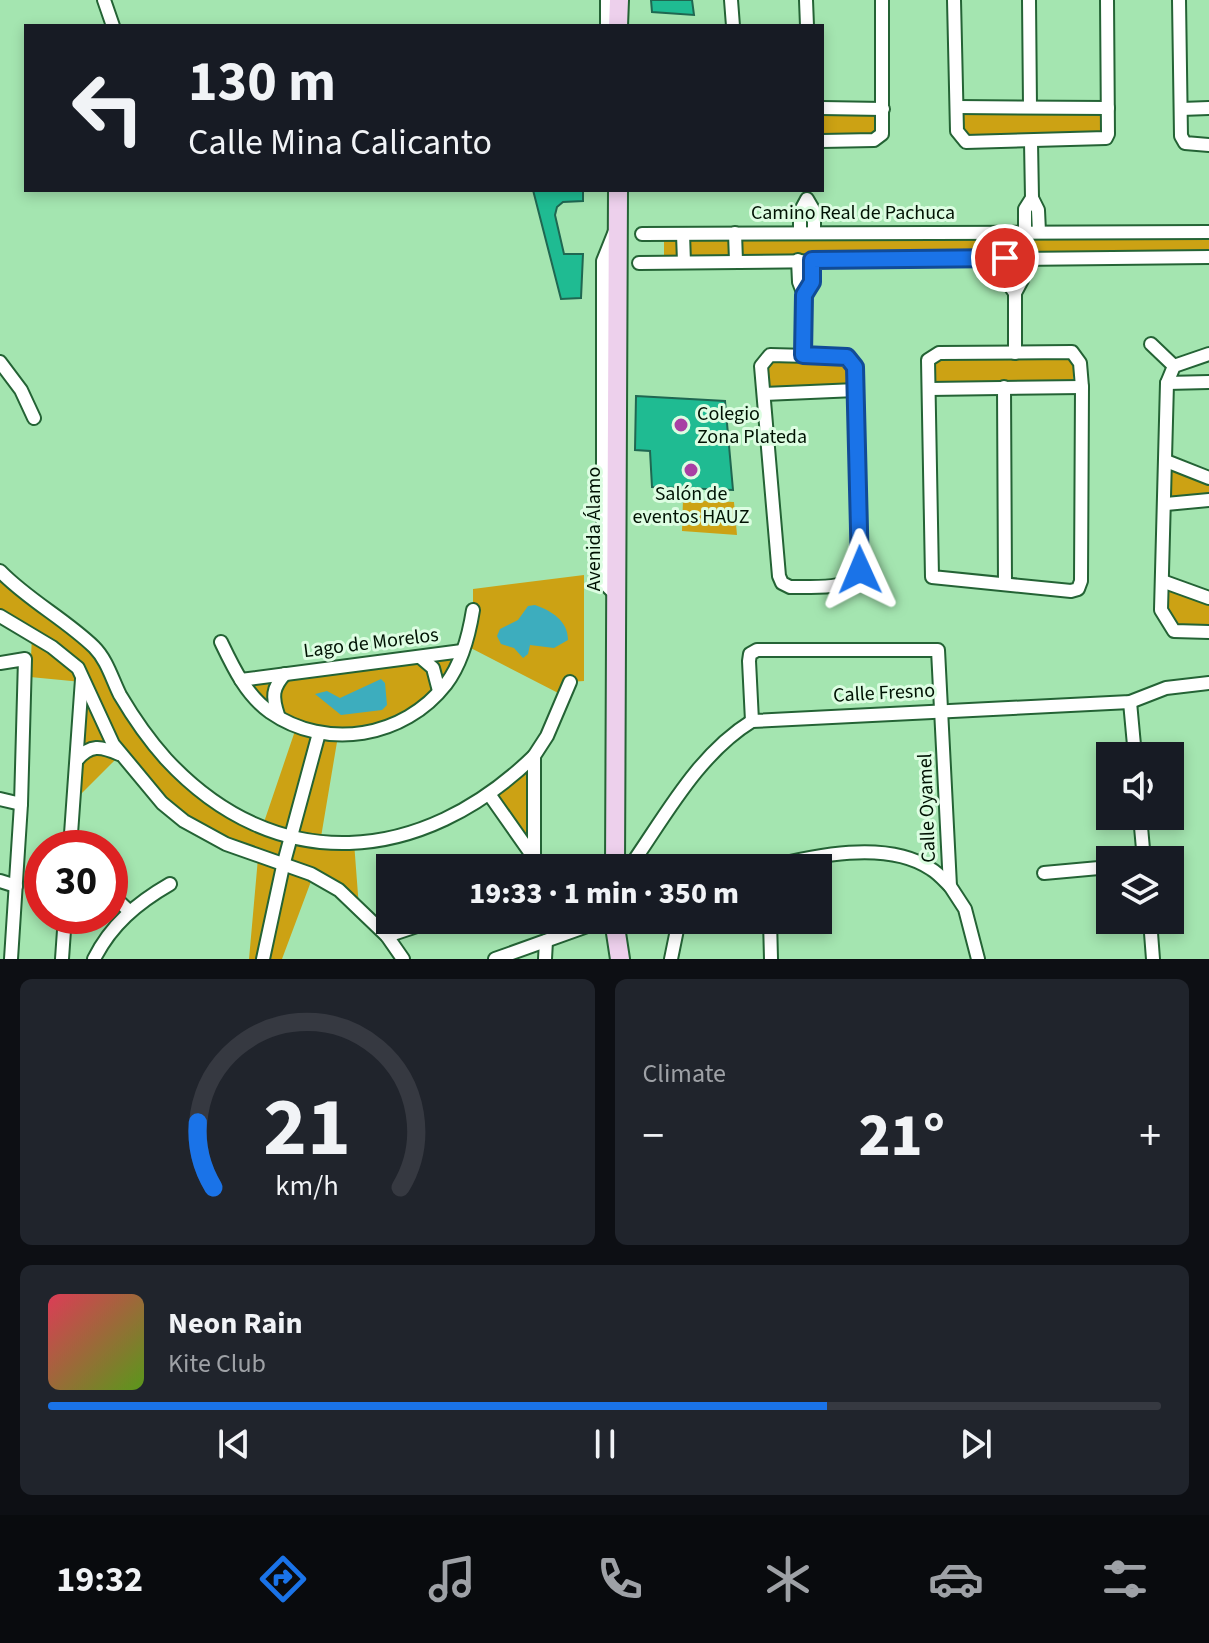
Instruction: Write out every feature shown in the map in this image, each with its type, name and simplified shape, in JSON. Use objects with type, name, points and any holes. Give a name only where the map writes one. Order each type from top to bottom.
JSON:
[{"type":"street","points":[[104,0],[112,24]]},
{"type":"street","points":[[607,0],[607,24]]},
{"type":"street","points":[[618,24],[619,0]]},
{"type":"street","points":[[731,0],[733,24]]},
{"type":"street","points":[[806,0],[807,24]]},
{"type":"street","points":[[824,141],[880,137],[883,109],[882,0]]},
{"type":"street","points":[[954,0],[957,131],[966,142],[1101,140],[1108,134],[1107,0]]},
{"type":"street","points":[[1029,0],[1030,106]]},
{"type":"street","points":[[1179,0],[1181,136],[1185,143],[1209,145]]},
{"type":"street","points":[[957,107],[1108,108]]},
{"type":"street","points":[[824,108],[883,109]]},
{"type":"street","points":[[1181,109],[1209,108]]},
{"type":"street","points":[[1031,142],[1032,198],[1038,210],[1039,232]]},
{"type":"street","points":[[609,192],[617,225]]},
{"type":"street","name":"Avenida Álamo","points":[[615,854],[618,192]]},
{"type":"street","points":[[800,231],[800,212],[808,194]]},
{"type":"street","points":[[808,194],[814,211],[814,231]]},
{"type":"street","points":[[1025,232],[1025,209],[1032,198]]},
{"type":"street","name":"Camino Real de Pachuca","points":[[642,234],[800,231],[1209,232]]},
{"type":"street","points":[[735,233],[736,261]]},
{"type":"street","points":[[919,233],[919,259]]},
{"type":"street","points":[[1144,257],[1145,233]]},
{"type":"street","points":[[683,234],[684,262]]},
{"type":"street","points":[[639,263],[1209,257]]},
{"type":"street","points":[[1005,258],[1006,280],[1015,293]]},
{"type":"street","points":[[1015,353],[1015,293],[1022,280],[1022,258]]},
{"type":"street","points":[[798,260],[799,282],[804,295],[803,355]]},
{"type":"street","points":[[804,295],[812,282],[812,260]]},
{"type":"street","points":[[1151,344],[1174,366]]},
{"type":"street","points":[[1072,352],[1080,363],[1082,387],[1081,581],[1078,589],[1071,591],[932,577],[928,360],[939,353],[1072,352]]},
{"type":"street","points":[[1209,354],[1174,366],[1167,383],[1161,610],[1174,631],[1209,632]]},
{"type":"street","points":[[770,355],[847,357],[855,367],[856,390],[860,570],[855,579],[846,584],[790,587],[782,583],[779,576],[761,366],[770,355]]},
{"type":"street","points":[[0,362],[21,390],[34,418]]},
{"type":"street","points":[[1167,383],[1209,382]]},
{"type":"street","points":[[1004,387],[1005,584]]},
{"type":"street","points":[[929,389],[1082,387]]},
{"type":"street","points":[[764,394],[856,390]]},
{"type":"street","points":[[1166,461],[1209,478]]},
{"type":"street","points":[[1166,504],[1209,500]]},
{"type":"street","points":[[0,571],[94,648],[145,734],[184,777],[251,825],[290,838],[336,844],[403,834],[453,816],[489,794],[534,756],[547,736],[570,682]]},
{"type":"street","points":[[1162,581],[1209,598]]},
{"type":"street","name":"Lago de Morelos","points":[[221,642],[241,680],[254,697],[278,715],[319,733],[358,735],[408,718],[446,684],[462,651],[473,610]]},
{"type":"street","points":[[0,616],[69,659],[82,676],[97,713],[120,754],[154,795],[184,821],[226,844],[311,874],[339,890],[387,936],[403,959]]},
{"type":"street","name":"Calle Oyamel","points":[[752,721],[750,654],[757,650],[938,650],[950,886],[965,909],[978,959]]},
{"type":"street","name":"Lago de Morelos","points":[[241,680],[462,651]]},
{"type":"street","points":[[420,657],[433,668],[439,691]]},
{"type":"street","points":[[0,663],[25,659],[21,804],[11,959]]},
{"type":"street","name":"Lago de Morelos","points":[[278,715],[273,693],[285,674]]},
{"type":"street","points":[[71,830],[82,676]]},
{"type":"street","name":"Calle Fresno","points":[[752,721],[1130,702],[1166,688],[1209,683]]},
{"type":"street","points":[[1130,702],[1134,742]]},
{"type":"street","points":[[639,854],[706,758],[735,731],[752,721]]},
{"type":"street","points":[[263,959],[283,866],[319,733]]},
{"type":"street","points":[[77,760],[84,750],[96,746],[120,754]]},
{"type":"street","points":[[534,756],[534,854]]},
{"type":"street","points":[[489,794],[528,854]]},
{"type":"street","points":[[0,799],[21,804]]},
{"type":"street","points":[[825,854],[874,853],[930,867],[950,886]]},
{"type":"street","points":[[1044,873],[1096,868]]},
{"type":"street","points":[[0,881],[16,886]]},
{"type":"street","points":[[94,959],[129,911],[170,884]]},
{"type":"street","points":[[64,958],[65,934]]},
{"type":"street","points":[[387,936],[393,934]]},
{"type":"street","points":[[495,959],[565,934]]},
{"type":"street","points":[[616,934],[620,959]]},
{"type":"street","points":[[671,959],[676,934]]},
{"type":"street","points":[[770,934],[771,959]]},
{"type":"street","points":[[1151,934],[1153,959]]},
{"type":"street","points":[[545,959],[546,941]]},
{"type":"shaded area","points":[[961,111],[1102,111],[1102,135],[961,136]]},
{"type":"shaded area","points":[[824,112],[879,112],[876,136],[824,137]]},
{"type":"shaded area","points":[[1209,232],[1209,257],[664,263],[664,234]]},
{"type":"shaded area","points":[[933,357],[1073,357],[1073,380],[934,382]]},
{"type":"shaded area","points":[[848,359],[849,383],[767,387],[766,360]]},
{"type":"shaded area","points":[[1166,461],[1209,478],[1209,500],[1166,504]]},
{"type":"shaded area","points":[[683,500],[734,502],[737,535],[682,531]]},
{"type":"shaded area","points":[[0,571],[74,631],[111,676],[184,777],[262,828],[297,725],[271,712],[241,680],[462,651],[446,684],[408,718],[338,736],[320,843],[354,842],[359,908],[313,876],[282,959],[249,959],[258,858],[184,821],[120,755],[74,801],[82,682],[30,677],[32,636],[0,616]]},
{"type":"shaded area","points":[[584,575],[584,681],[570,682],[564,696],[465,645],[473,610],[473,589]]},
{"type":"shaded area","points":[[1162,581],[1209,598],[1209,632],[1174,631],[1162,610]]},
{"type":"shaded area","points":[[534,756],[534,854],[531,854],[489,794]]},
{"type":"water","points":[[535,605],[558,618],[565,627],[568,640],[554,648],[530,645],[528,654],[523,658],[514,648],[501,644],[497,636],[500,629],[518,620],[528,606]]},
{"type":"water","points":[[381,679],[385,683],[387,705],[382,710],[341,715],[315,694],[327,691],[340,698]]},
{"type":"building","points":[[651,0],[692,0],[694,15],[652,12]]},
{"type":"building","points":[[534,192],[583,192],[583,201],[563,202],[557,207],[555,215],[564,254],[583,254],[581,298],[561,299]]},
{"type":"building","name":"Colegio Zona Plateda","points":[[636,396],[725,401],[733,490],[652,487],[650,451],[635,450]]},
{"type":"place","name":"Colegio Zona Plateda","points":[[681,425]]},
{"type":"place","name":"Salón de eventos HAUZ","points":[[691,470]]},
{"type":"route","points":[[860,570],[855,367],[847,357],[803,355],[804,295],[812,282],[812,260],[1005,258]]}]
